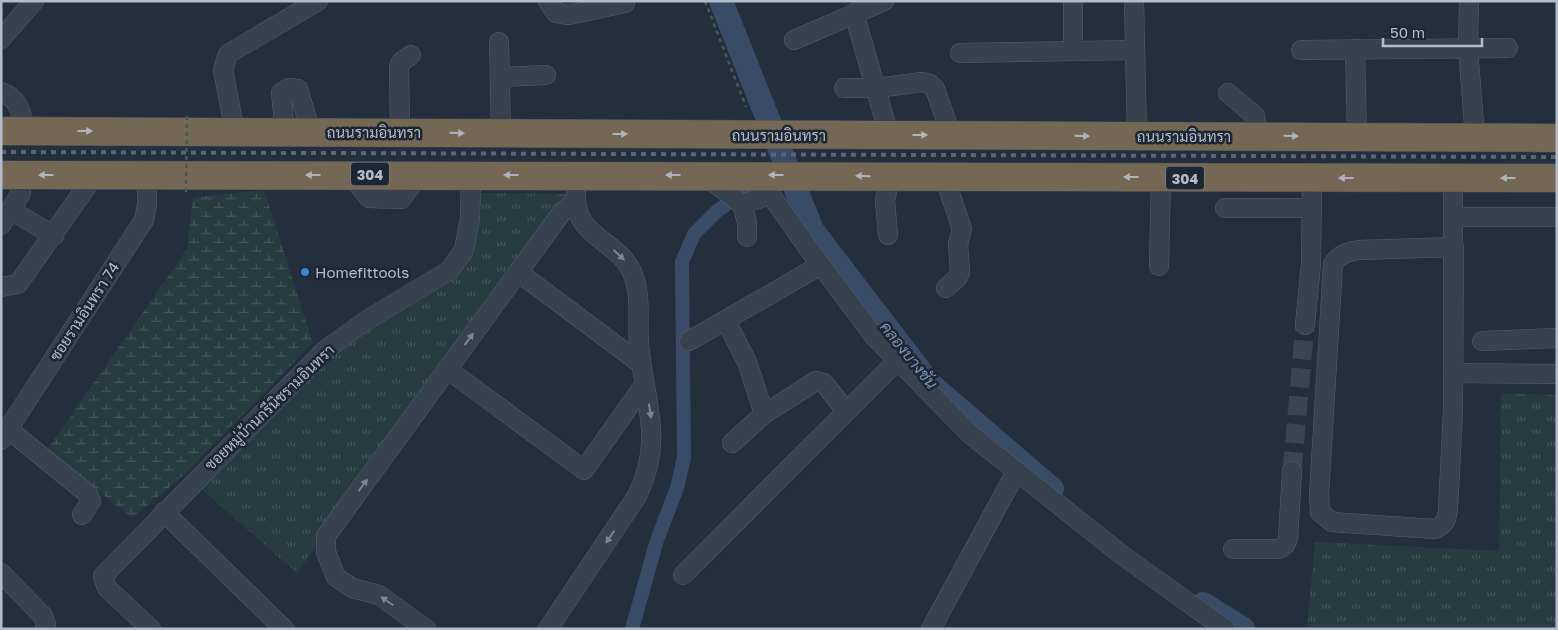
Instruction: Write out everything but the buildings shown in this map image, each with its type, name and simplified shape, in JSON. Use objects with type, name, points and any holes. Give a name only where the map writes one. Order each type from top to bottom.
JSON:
[{"type":"highway","name":"ถนนรามอินทรา","points":[[14,131],[1557,138]]},
{"type":"highway","points":[[407,132],[417,174]]},
{"type":"highway","name":"304","points":[[5,175],[471,175],[576,189],[704,175],[737,194],[813,175],[1160,178],[1557,178]]},
{"type":"street","points":[[1,39],[34,1]]},
{"type":"street","points":[[235,132],[224,70],[228,54],[318,1]]},
{"type":"street","points":[[548,1],[556,14],[569,14],[625,2]]},
{"type":"street","points":[[794,40],[884,1]]},
{"type":"street","points":[[1073,1],[1073,51]]},
{"type":"street","points":[[1134,1],[1137,137]]},
{"type":"street","points":[[1469,1],[1468,49],[1475,137]]},
{"type":"street","points":[[854,13],[889,135]]},
{"type":"street","points":[[499,42],[501,133]]},
{"type":"street","points":[[1301,50],[1508,48]]},
{"type":"street","points":[[1355,49],[1358,137]]},
{"type":"street","points":[[960,53],[1135,50]]},
{"type":"street","points":[[407,132],[399,68],[401,62],[411,55]]},
{"type":"street","points":[[500,77],[546,75]]},
{"type":"street","points":[[844,88],[877,88],[922,82],[930,84],[935,89],[951,135]]},
{"type":"street","points":[[1,92],[11,96],[18,102],[14,131]]},
{"type":"street","points":[[1228,92],[1256,116],[1258,136]]},
{"type":"street","points":[[5,175],[20,187],[21,193],[6,217],[54,236]]},
{"type":"street","name":"ซอยหมู่บ้านกรีนิชรามอินทรา","points":[[151,629],[107,588],[102,576],[324,350],[367,320],[450,270],[464,250],[470,218],[471,175]]},
{"type":"street","points":[[1,287],[18,284],[54,236],[82,191],[94,176]]},
{"type":"street","name":"ซอยรามอินทรา 74","points":[[3,436],[144,220],[147,205],[148,176]]},
{"type":"street","points":[[888,235],[885,202],[890,176]]},
{"type":"street","points":[[944,176],[962,229],[958,244],[960,272],[958,277],[946,288]]},
{"type":"street","points":[[1159,266],[1160,178]]},
{"type":"street","points":[[1305,325],[1312,264],[1312,178]]},
{"type":"street","points":[[1453,178],[1454,217],[1454,247],[1453,410],[1446,522],[1435,529],[1332,522],[1320,512],[1319,494],[1333,264],[1338,257],[1347,252],[1454,247]]},
{"type":"street","points":[[426,629],[379,595],[352,588],[336,577],[326,552],[326,536],[562,212],[576,189]]},
{"type":"street","points":[[548,629],[637,496],[651,462],[651,414],[641,364],[637,286],[625,261],[582,224],[576,189]]},
{"type":"street","points":[[747,237],[747,222],[737,194],[774,198],[820,265],[874,336],[971,435],[1122,555],[1225,629]]},
{"type":"street","points":[[1225,208],[1312,208]]},
{"type":"street","points":[[1454,217],[1557,217]]},
{"type":"street","points":[[1453,410],[1454,247]]},
{"type":"street","points":[[689,341],[820,265]]},
{"type":"street","points":[[518,272],[641,364]]},
{"type":"street","points":[[726,321],[747,362],[764,414]]},
{"type":"street","points":[[1482,341],[1557,338]]},
{"type":"street","points":[[683,575],[897,361]]},
{"type":"street","points":[[447,369],[584,470],[644,385]]},
{"type":"street","points":[[1453,373],[1557,374]]},
{"type":"street","points":[[732,443],[764,414],[816,381],[824,383],[846,411]]},
{"type":"street","points":[[3,436],[88,494],[91,502],[82,515]]},
{"type":"street","points":[[1233,549],[1279,549],[1285,545],[1288,538],[1292,471]]},
{"type":"street","points":[[931,629],[1016,472]]},
{"type":"street","points":[[164,512],[284,629]]},
{"type":"street","points":[[1,573],[43,616],[46,624],[45,629]]},
{"type":"path","points":[[705,1],[746,107]]},
{"type":"path","points":[[186,192],[187,115]]},
{"type":"green space","points":[[264,190],[313,343],[185,474],[132,518],[47,450],[187,249],[193,197]]},
{"type":"green space","points":[[477,193],[567,194],[297,573],[199,487],[262,429],[304,380],[338,347],[443,284]]},
{"type":"green space","points":[[1501,393],[1557,395],[1557,629],[1307,629],[1315,542],[1499,551]]},
{"type":"waterway","name":"คลองบางชัน","points":[[721,1],[812,230],[930,384],[1052,489]]},
{"type":"waterway","points":[[632,629],[657,540],[677,488],[684,458],[682,262],[694,234],[717,211],[746,191],[768,187]]},
{"type":"waterway","name":"คลองบางชัน","points":[[1203,604],[1243,629]]},
{"type":"tunnel","points":[[1292,471],[1305,325]]},
{"type":"railway","points":[[1,152],[1557,157]]},
{"type":"place","name":"Homefittools","points":[[305,272]]}]
